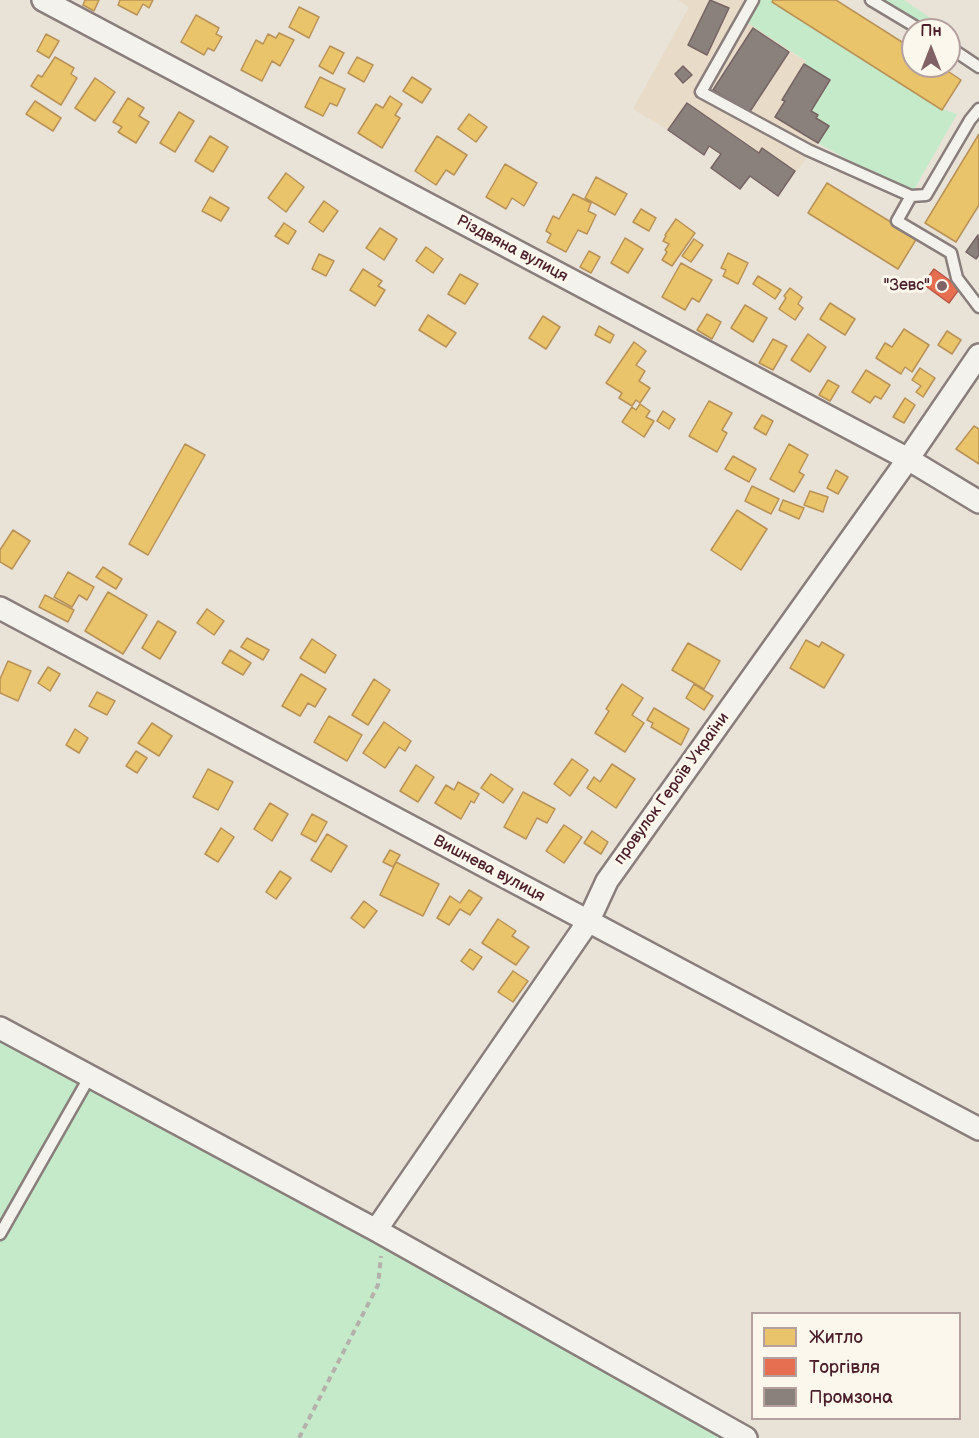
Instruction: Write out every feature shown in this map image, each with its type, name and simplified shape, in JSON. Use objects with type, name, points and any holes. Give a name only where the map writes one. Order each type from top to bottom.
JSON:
[{"type":"street","name":"Різдвяна вулиця","points":[[44,0],[908,459],[979,502]]},
{"type":"street","name":"провулок Героїв України","points":[[376,1230],[588,922],[607,881],[908,459],[979,355]]},
{"type":"street","name":"Вишнева вулиця","points":[[0,608],[979,1129]]},
{"type":"street","points":[[0,1028],[376,1230],[746,1438]]},
{"type":"lane","points":[[753,0],[701,92],[808,150],[911,196],[926,195],[970,120],[979,109]]},
{"type":"lane","points":[[872,0],[901,18]]},
{"type":"lane","points":[[961,55],[979,67]]},
{"type":"lane","points":[[911,196],[897,221],[951,253],[957,278],[979,306]]},
{"type":"lane","points":[[0,1234],[90,1076]]},
{"type":"path","points":[[299,1438],[378,1285],[382,1240],[376,1230]]},
{"type":"shaded area","points":[[678,0],[757,0],[789,52],[806,61],[805,65],[830,80],[816,118],[829,126],[778,196],[750,176],[740,189],[711,168],[720,154],[710,147],[704,155],[633,109],[689,7]]},
{"type":"green space","points":[[757,0],[773,0],[772,2],[942,109],[957,114],[911,195],[818,143],[829,126],[816,118],[817,115],[811,111],[829,79],[804,64],[806,61],[745,21]]},
{"type":"green space","points":[[879,0],[904,0],[930,18],[906,18]]},
{"type":"green space","points":[[0,1028],[746,1438],[0,1438]]},
{"type":"building: Житло","points":[[85,0],[99,0],[94,11],[83,5]]},
{"type":"building: Житло","points":[[120,0],[153,0],[149,8],[143,4],[137,15],[118,5]]},
{"type":"building: Житло","points":[[773,0],[836,0],[901,41],[901,78],[958,78],[961,80],[942,110],[772,2]]},
{"type":"building: Житло","points":[[299,7],[319,17],[309,38],[289,27]]},
{"type":"building: Житло","points":[[196,15],[219,28],[216,34],[222,37],[214,51],[208,48],[204,55],[181,42]]},
{"type":"building: Житло","points":[[279,33],[294,40],[280,66],[272,61],[262,81],[241,70],[256,40],[263,44],[268,34],[276,38]]},
{"type":"building: Житло","points":[[46,34],[59,41],[49,58],[37,51]]},
{"type":"building: Житло","points":[[330,46],[344,53],[333,74],[319,66]]},
{"type":"building: Житло","points":[[55,57],[74,68],[71,74],[77,78],[61,105],[31,86],[38,75],[42,77]]},
{"type":"building: Житло","points":[[357,57],[373,65],[364,82],[348,73]]},
{"type":"building: Житло","points":[[320,77],[345,89],[337,106],[330,103],[323,116],[305,107]]},
{"type":"building: Житло","points":[[412,77],[431,89],[422,103],[403,91]]},
{"type":"building: Житло","points":[[95,78],[115,92],[95,121],[75,108]]},
{"type":"building: Житло","points":[[390,96],[402,104],[395,115],[400,118],[382,148],[358,133],[376,104],[383,108]]},
{"type":"building: Житло","points":[[128,98],[144,108],[139,116],[149,122],[136,143],[118,132],[122,127],[113,122]]},
{"type":"building: Житло","points":[[35,101],[61,118],[53,131],[26,114]]},
{"type":"building: Житло","points":[[179,112],[194,121],[175,152],[160,143]]},
{"type":"building: Житло","points":[[469,114],[487,127],[476,142],[458,129]]},
{"type":"building: Житло","points":[[979,134],[979,205],[956,242],[925,223]]},
{"type":"building: Житло","points":[[210,136],[228,147],[213,172],[195,161]]},
{"type":"building: Житло","points":[[437,136],[467,155],[454,175],[446,170],[436,185],[415,171]]},
{"type":"building: Житло","points":[[505,164],[537,183],[524,206],[512,198],[506,209],[486,197]]},
{"type":"building: Житло","points":[[286,173],[304,187],[286,212],[268,198]]},
{"type":"building: Житло","points":[[596,177],[627,194],[615,215],[585,198]]},
{"type":"building: Житло","points":[[827,183],[917,238],[898,269],[808,213]]},
{"type":"building: Житло","points":[[573,194],[591,203],[588,211],[596,215],[587,234],[578,230],[566,252],[547,242],[551,234],[546,231],[553,216],[559,219]]},
{"type":"building: Житло","points":[[210,197],[229,208],[221,221],[202,211]]},
{"type":"building: Житло","points":[[324,201],[338,211],[323,232],[309,222]]},
{"type":"building: Житло","points":[[641,209],[656,218],[649,231],[633,222]]},
{"type":"building: Житло","points":[[676,219],[695,233],[672,266],[662,260],[669,244],[663,241]]},
{"type":"building: Житло","points":[[284,223],[296,231],[288,244],[275,236]]},
{"type":"building: Житло","points":[[380,228],[397,239],[384,260],[366,248]]},
{"type":"building: Житло","points":[[625,238],[643,249],[628,273],[611,263]]},
{"type":"building: Житло","points":[[694,239],[703,245],[691,262],[682,256]]},
{"type":"building: Житло","points":[[426,247],[443,259],[433,273],[416,261]]},
{"type":"building: Житло","points":[[589,251],[600,257],[591,273],[580,267]]},
{"type":"building: Житло","points":[[728,253],[748,263],[738,284],[723,276],[726,270],[721,268]]},
{"type":"building: Житло","points":[[319,254],[334,261],[326,276],[312,269]]},
{"type":"building: Житло","points":[[681,263],[712,280],[699,302],[692,298],[685,310],[662,297]]},
{"type":"building: Житло","points":[[363,269],[382,281],[378,286],[385,290],[375,306],[350,290]]},
{"type":"building: Житло","points":[[460,274],[478,284],[465,304],[448,294]]},
{"type":"building: Житло","points":[[758,276],[781,290],[775,299],[753,284]]},
{"type":"building: Житло","points":[[790,288],[802,297],[798,304],[803,308],[795,320],[779,309]]},
{"type":"building: Житло","points":[[830,303],[855,319],[845,335],[820,319]]},
{"type":"building: Житло","points":[[745,305],[767,318],[753,342],[731,328]]},
{"type":"building: Житло","points":[[707,314],[721,322],[712,339],[697,330]]},
{"type":"building: Житло","points":[[428,315],[456,333],[446,347],[419,330]]},
{"type":"building: Житло","points":[[543,316],[560,327],[546,349],[529,338]]},
{"type":"building: Житло","points":[[599,326],[614,335],[610,343],[595,335]]},
{"type":"building: Житло","points":[[904,329],[929,345],[912,372],[905,367],[901,374],[876,358],[885,343],[892,347]]},
{"type":"building: Житло","points":[[947,331],[961,340],[952,354],[938,345]]},
{"type":"building: Житло","points":[[808,334],[826,347],[810,372],[791,360]]},
{"type":"building: Житло","points":[[773,339],[787,346],[773,370],[759,363]]},
{"type":"building: Житло","points":[[634,342],[646,351],[636,365],[645,371],[639,381],[650,388],[640,403],[636,400],[632,406],[619,398],[622,393],[606,383]]},
{"type":"building: Житло","points":[[920,368],[935,378],[923,397],[916,392],[921,386],[912,380]]},
{"type":"building: Житло","points":[[866,370],[890,385],[881,399],[875,396],[870,403],[852,392]]},
{"type":"building: Житло","points":[[828,380],[839,386],[830,401],[819,395]]},
{"type":"building: Житло","points":[[905,398],[915,405],[904,423],[893,417]]},
{"type":"building: Житло","points":[[709,401],[732,413],[722,430],[727,433],[717,452],[689,436]]},
{"type":"building: Житло","points":[[640,404],[650,411],[646,417],[654,421],[644,437],[622,422],[632,407],[636,410]]},
{"type":"building: Житло","points":[[663,411],[675,419],[669,429],[657,421]]},
{"type":"building: Житло","points":[[762,415],[773,421],[766,435],[754,428]]},
{"type":"building: Житло","points":[[974,426],[979,429],[979,464],[956,449]]},
{"type":"building: Житло","points":[[185,444],[205,455],[148,555],[129,544]]},
{"type":"building: Житло","points":[[789,444],[808,455],[799,472],[804,475],[794,492],[770,479]]},
{"type":"building: Житло","points":[[733,456],[756,469],[749,482],[725,469]]},
{"type":"building: Житло","points":[[836,470],[848,477],[838,494],[827,488]]},
{"type":"building: Житло","points":[[752,486],[779,499],[771,514],[745,501]]},
{"type":"building: Житло","points":[[810,491],[828,497],[823,512],[804,505]]},
{"type":"building: Житло","points":[[783,500],[804,508],[799,519],[779,510]]},
{"type":"building: Житло","points":[[737,510],[767,529],[741,570],[711,550]]},
{"type":"building: Житло","points":[[13,530],[30,541],[12,569],[0,562],[0,550]]},
{"type":"building: Житло","points":[[103,567],[122,579],[116,589],[96,577]]},
{"type":"building: Житло","points":[[68,572],[94,587],[87,600],[79,595],[72,607],[54,597]]},
{"type":"building: Житло","points":[[108,592],[147,615],[123,654],[85,631]]},
{"type":"building: Житло","points":[[45,595],[74,610],[68,622],[39,607]]},
{"type":"building: Житло","points":[[207,609],[224,621],[214,635],[197,623]]},
{"type":"building: Житло","points":[[158,621],[176,632],[160,659],[142,648]]},
{"type":"building: Житло","points":[[247,638],[269,650],[263,660],[241,647]]},
{"type":"building: Житло","points":[[312,639],[336,655],[325,673],[300,658]]},
{"type":"building: Житло","points":[[806,640],[819,647],[822,642],[844,655],[824,688],[790,668]]},
{"type":"building: Житло","points":[[688,643],[720,661],[704,689],[672,670]]},
{"type":"building: Житло","points":[[230,650],[251,663],[243,675],[222,663]]},
{"type":"building: Житло","points":[[8,661],[31,671],[18,701],[0,693],[0,679]]},
{"type":"building: Житло","points":[[48,667],[60,674],[50,691],[38,683]]},
{"type":"building: Житло","points":[[301,674],[326,689],[315,707],[308,703],[300,716],[282,706]]},
{"type":"building: Житло","points":[[374,679],[390,690],[368,725],[352,715]]},
{"type":"building: Житло","points":[[622,684],[643,698],[632,715],[644,723],[625,752],[595,733],[609,711],[606,709]]},
{"type":"building: Житло","points":[[694,684],[713,696],[704,710],[686,698]]},
{"type":"building: Житло","points":[[97,692],[115,701],[107,715],[89,706]]},
{"type":"building: Житло","points":[[654,708],[689,729],[681,745],[651,727],[653,723],[647,720]]},
{"type":"building: Житло","points":[[329,716],[362,735],[347,761],[314,742]]},
{"type":"building: Житло","points":[[384,722],[411,741],[405,751],[399,747],[385,768],[363,753]]},
{"type":"building: Житло","points":[[152,723],[172,736],[159,756],[138,743]]},
{"type":"building: Житло","points":[[75,729],[88,738],[79,753],[66,745]]},
{"type":"building: Житло","points":[[136,751],[147,758],[137,773],[126,766]]},
{"type":"building: Житло","points":[[572,759],[588,770],[570,796],[554,784]]},
{"type":"building: Житло","points":[[612,764],[635,779],[616,808],[587,788],[594,777],[600,782]]},
{"type":"building: Житло","points":[[416,765],[434,777],[418,802],[400,791]]},
{"type":"building: Житло","points":[[208,769],[233,782],[218,810],[193,797]]},
{"type":"building: Житло","points":[[491,774],[513,789],[503,803],[481,788]]},
{"type":"building: Житло","points":[[458,782],[479,794],[474,803],[471,801],[461,819],[435,803],[446,785],[454,790]]},
{"type":"building: Житло","points":[[523,792],[555,809],[547,823],[537,818],[526,839],[504,827]]},
{"type":"building: Житло","points":[[270,803],[288,814],[272,841],[254,829]]},
{"type":"building: Житло","points":[[312,814],[327,822],[316,842],[301,834]]},
{"type":"building: Житло","points":[[564,825],[582,837],[564,863],[546,851]]},
{"type":"building: Житло","points":[[221,828],[234,837],[218,862],[205,854]]},
{"type":"building: Житло","points":[[592,831],[608,842],[601,854],[584,843]]},
{"type":"building: Житло","points":[[327,834],[347,846],[331,872],[311,860]]},
{"type":"building: Житло","points":[[390,850],[400,855],[393,867],[383,862]]},
{"type":"building: Житло","points":[[396,862],[439,884],[423,916],[380,895]]},
{"type":"building: Житло","points":[[280,871],[291,878],[276,899],[266,892]]},
{"type":"building: Житло","points":[[469,890],[482,898],[470,915],[460,909],[449,925],[437,918],[450,896],[460,903]]},
{"type":"building: Житло","points":[[364,901],[377,911],[364,928],[351,918]]},
{"type":"building: Житло","points":[[498,919],[516,931],[512,936],[529,947],[516,965],[482,943]]},
{"type":"building: Житло","points":[[470,949],[482,957],[473,970],[461,961]]},
{"type":"building: Житло","points":[[513,971],[528,981],[513,1002],[498,992]]},
{"type":"building: Торгівля","name":"\"Зевс\"","points":[[934,269],[960,288],[949,303],[923,284]]},
{"type":"building: Промзона","points":[[710,0],[729,8],[707,55],[688,45]]},
{"type":"building: Промзона","points":[[753,28],[789,52],[749,113],[713,90]]},
{"type":"building: Промзона","points":[[804,64],[830,80],[811,111],[818,115],[816,118],[829,126],[818,143],[775,117],[785,101],[782,100]]},
{"type":"building: Промзона","points":[[683,66],[692,75],[683,83],[675,74]]},
{"type":"building: Промзона","points":[[687,103],[759,153],[762,148],[795,171],[778,196],[750,176],[740,189],[711,168],[721,154],[709,146],[704,155],[668,130]]},
{"type":"building: Промзона","points":[[978,235],[979,255],[976,259],[966,252]]},
{"type":"place","name":"\"Зевс\"","points":[[942,286]]}]
